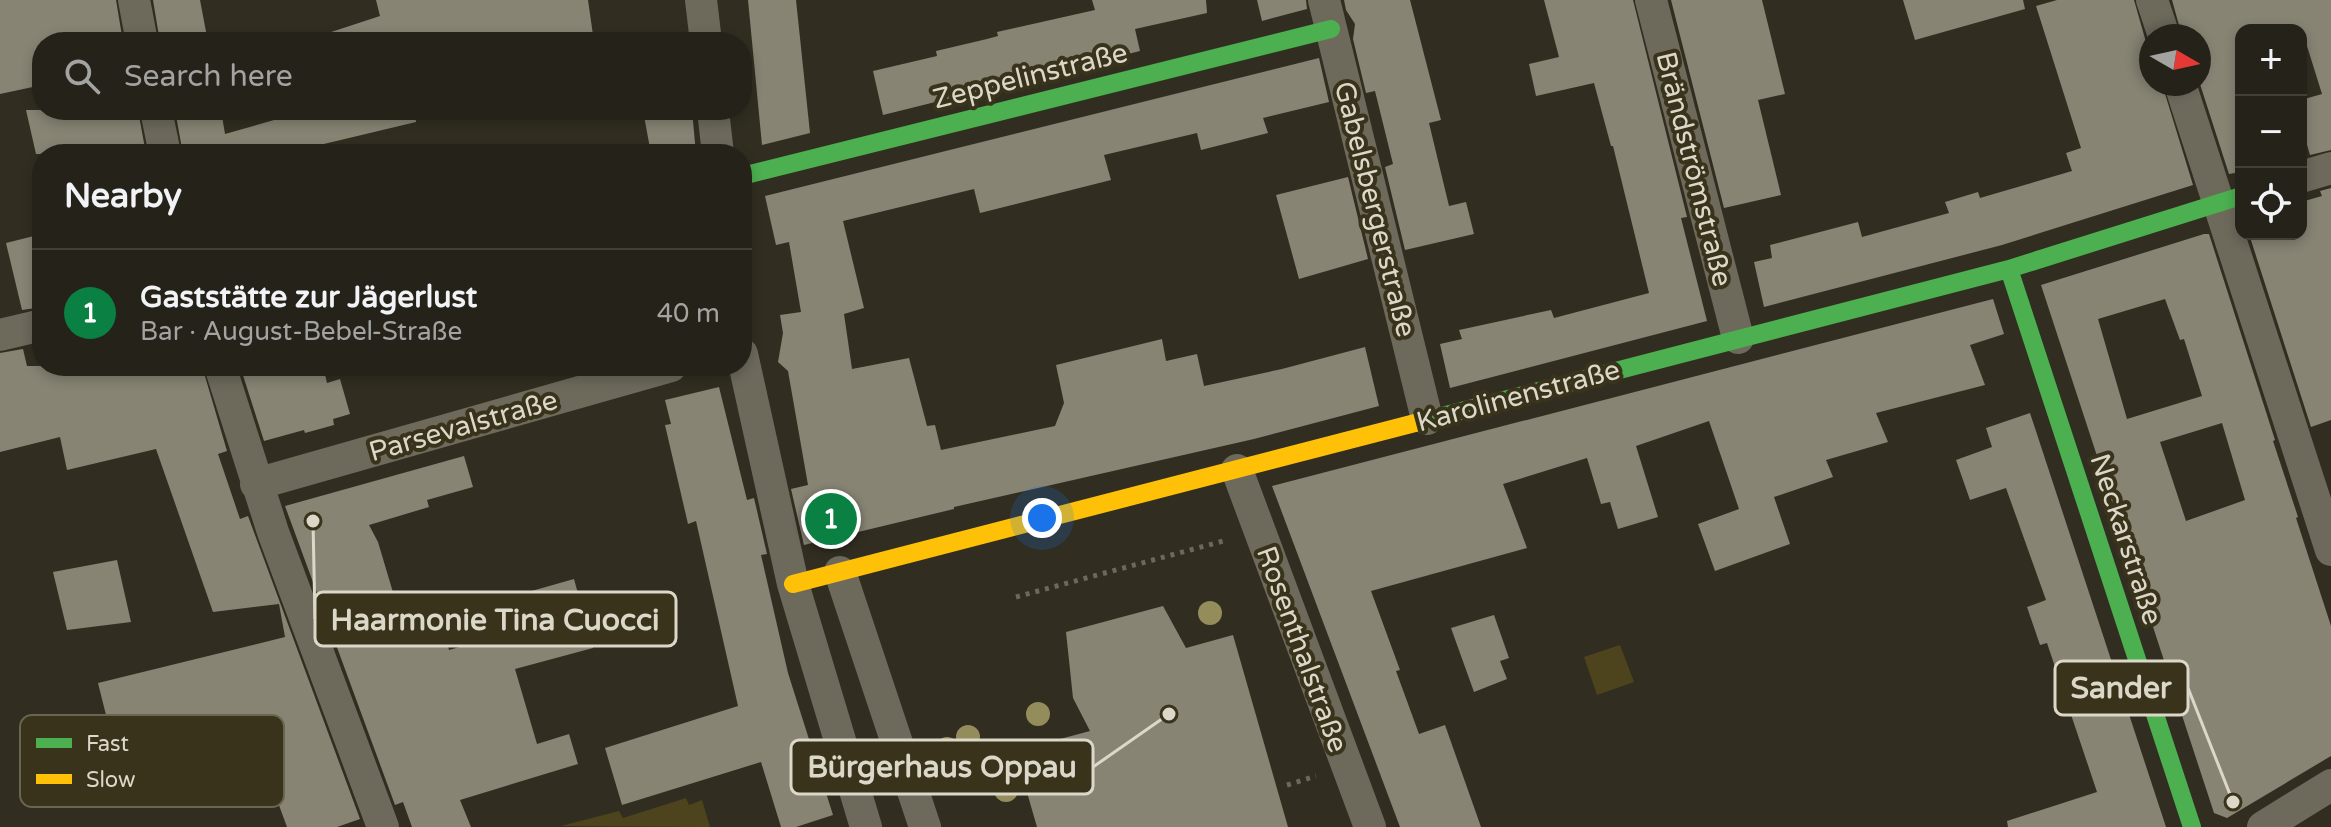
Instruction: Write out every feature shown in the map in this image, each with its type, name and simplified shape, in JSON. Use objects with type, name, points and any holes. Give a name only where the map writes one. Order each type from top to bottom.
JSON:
[{"type":"street","points":[[134,0],[140,32]]},
{"type":"street","points":[[701,0],[705,32]]},
{"type":"street","name":"Brändströmstraße","points":[[1651,0],[1738,338]]},
{"type":"street","points":[[2152,0],[2160,24]]},
{"type":"street","name":"Zeppelinstraße","points":[[752,173],[1328,14]]},
{"type":"street","name":"Gabelsbergerstraße","points":[[1328,14],[1427,419]]},
{"type":"street","points":[[2185,96],[2230,200],[2331,550]]},
{"type":"street","points":[[158,120],[163,144]]},
{"type":"street","points":[[714,120],[717,144]]},
{"type":"street","points":[[2307,175],[2331,168]]},
{"type":"street","name":"Karolinenstraße","points":[[793,584],[2009,269],[2230,200]]},
{"type":"street","name":"Neckarstraße","points":[[2009,269],[2192,827]]},
{"type":"street","points":[[0,335],[32,327]]},
{"type":"street","points":[[223,376],[256,484],[383,827]]},
{"type":"street","name":"Parsevalstraße","points":[[256,484],[636,376]]},
{"type":"street","points":[[747,376],[793,584],[866,827]]},
{"type":"street","name":"Rosenthalstraße","points":[[1237,470],[1370,827]]},
{"type":"street","points":[[840,572],[925,827]]},
{"type":"street","points":[[2263,827],[2331,785]]},
{"type":"path","points":[[1016,597],[1259,531]]},
{"type":"shaded area","points":[[1620,645],[1634,682],[1597,695],[1584,657]]},
{"type":"shaded area","points":[[686,798],[689,805],[702,800],[710,827],[561,826],[619,811],[623,818]]},
{"type":"building","points":[[0,0],[116,0],[121,32],[32,32],[32,87],[0,94]]},
{"type":"building","points":[[153,0],[200,0],[206,32],[158,32]]},
{"type":"building","points":[[376,0],[588,0],[593,32],[331,32],[380,16]]},
{"type":"building","points":[[748,0],[796,0],[810,133],[762,145]]},
{"type":"building","points":[[1092,0],[1206,0],[1207,13],[1135,29],[1140,51],[883,115],[873,71],[937,56],[936,51],[998,36],[997,32],[1095,10]]},
{"type":"building","points":[[1257,0],[1306,0],[1307,9],[1262,21]]},
{"type":"building","points":[[1344,0],[1410,0],[1441,120],[1429,123],[1449,206],[1466,202],[1474,234],[1405,250],[1385,167],[1393,164],[1375,91],[1366,93],[1353,39],[1355,24]]},
{"type":"building","points":[[1544,0],[1633,0],[1687,217],[1681,218],[1707,321],[1450,388],[1440,344],[1462,339],[1459,330],[1551,310],[1554,318],[1649,293],[1613,146],[1594,83],[1536,96],[1529,64],[1559,57]]},
{"type":"building","points":[[1671,0],[1762,0],[1785,94],[1758,100],[1781,195],[1724,208]]},
{"type":"building","points":[[1903,0],[2023,0],[2025,9],[1915,40]]},
{"type":"building","points":[[2057,0],[2134,0],[2141,24],[2139,96],[2166,96],[2193,185],[2002,245],[1764,307],[1754,262],[1772,258],[1770,245],[1858,222],[1862,237],[1949,213],[1945,202],[1978,192],[1980,198],[2072,171],[2066,153],[2081,148],[2036,6]]},
{"type":"building","points":[[2172,0],[2331,0],[2331,150],[2310,155],[2307,145],[2307,98],[2322,94],[2307,46],[2307,24],[2235,24],[2235,173],[2229,174],[2204,96],[2211,96],[2211,24],[2179,24]]},
{"type":"building","points":[[1319,58],[1329,102],[1263,118],[1268,133],[1201,150],[1197,133],[1104,155],[1111,180],[980,213],[974,189],[843,221],[864,308],[844,314],[852,369],[909,358],[927,426],[935,425],[941,450],[1055,426],[1064,403],[1056,365],[1162,339],[1166,361],[1197,354],[1204,386],[1365,347],[1379,406],[1254,439],[954,507],[804,545],[791,489],[808,485],[788,371],[778,362],[783,333],[780,315],[801,312],[789,242],[776,245],[765,196]]},
{"type":"building","points":[[26,110],[32,110],[32,120],[140,120],[144,144],[34,144]]},
{"type":"building","points":[[177,120],[223,120],[225,134],[274,120],[416,120],[324,144],[181,144]]},
{"type":"building","points":[[645,120],[693,120],[695,144],[649,144]]},
{"type":"building","points":[[1348,177],[1368,259],[1299,279],[1276,195]]},
{"type":"building","points":[[2331,188],[2331,420],[2311,427],[2251,240],[2307,240],[2307,200],[2322,196],[2320,191]]},
{"type":"building","points":[[2209,234],[2331,626],[2331,756],[2227,818],[2214,813],[2041,285]],"holes":[[[2165,299],[2180,340],[2184,339],[2202,396],[2127,419],[2098,319]],[[2222,423],[2245,500],[2186,521],[2160,442]]]},
{"type":"building","points":[[32,236],[32,308],[22,310],[6,243]]},
{"type":"building","points":[[1993,299],[2004,334],[1970,345],[1985,385],[1876,413],[1888,442],[1826,460],[1833,477],[1774,497],[1790,544],[1715,571],[1698,524],[1739,509],[1709,421],[1636,446],[1658,517],[1618,529],[1610,502],[1601,504],[1587,458],[1503,484],[1527,548],[1371,591],[1419,734],[1445,725],[1481,827],[1400,827],[1272,486]]},
{"type":"building","points":[[23,349],[27,366],[32,366],[32,376],[205,376],[227,451],[218,454],[240,519],[248,516],[360,819],[337,827],[287,827],[280,807],[284,807],[284,715],[106,715],[98,683],[285,637],[279,604],[213,612],[156,449],[67,470],[60,437],[0,452],[0,353]]},
{"type":"building","points":[[243,376],[325,376],[327,383],[340,379],[350,414],[333,419],[334,425],[264,441]]},
{"type":"building","points":[[719,387],[747,500],[754,498],[767,554],[761,555],[788,673],[833,815],[796,827],[781,827],[761,762],[622,805],[605,748],[738,706],[696,521],[688,524],[665,425],[671,424],[665,400]]},
{"type":"building","points":[[2030,413],[2166,827],[2008,827],[2007,821],[2097,792],[2047,643],[2040,645],[2027,607],[2046,600],[2006,488],[1970,500],[1956,460],[1992,447],[1986,428]]},
{"type":"building","points":[[464,456],[473,487],[427,500],[429,507],[369,525],[378,542],[403,626],[417,622],[422,641],[445,634],[449,650],[536,625],[528,592],[574,579],[593,648],[515,669],[537,744],[569,734],[578,764],[460,800],[471,827],[412,827],[403,802],[395,805],[285,506]]},
{"type":"building","points":[[117,560],[131,622],[67,630],[53,572]]},
{"type":"building","points":[[1163,606],[1186,648],[1233,635],[1288,827],[1037,827],[1015,751],[1090,731],[1073,698],[1066,632]]},
{"type":"building","points":[[1494,615],[1509,658],[1500,661],[1507,679],[1474,692],[1451,628]]},
{"type":"traffic: fast","points":[[752,174],[1331,29]]},
{"type":"traffic: fast","points":[[1415,423],[2009,269],[2235,198]]},
{"type":"traffic: fast","points":[[2009,269],[2192,827]]},
{"type":"traffic: slow","points":[[793,584],[1415,423]]},
{"type":"place","name":"Gaststätte zur Jägerlust","points":[[831,519]]},
{"type":"place","name":"Haarmonie Tina Cuocci","points":[[313,521]]},
{"type":"place","name":"Bürgerhaus Oppau","points":[[1169,714]]},
{"type":"place","name":"Sander","points":[[2233,802]]}]
